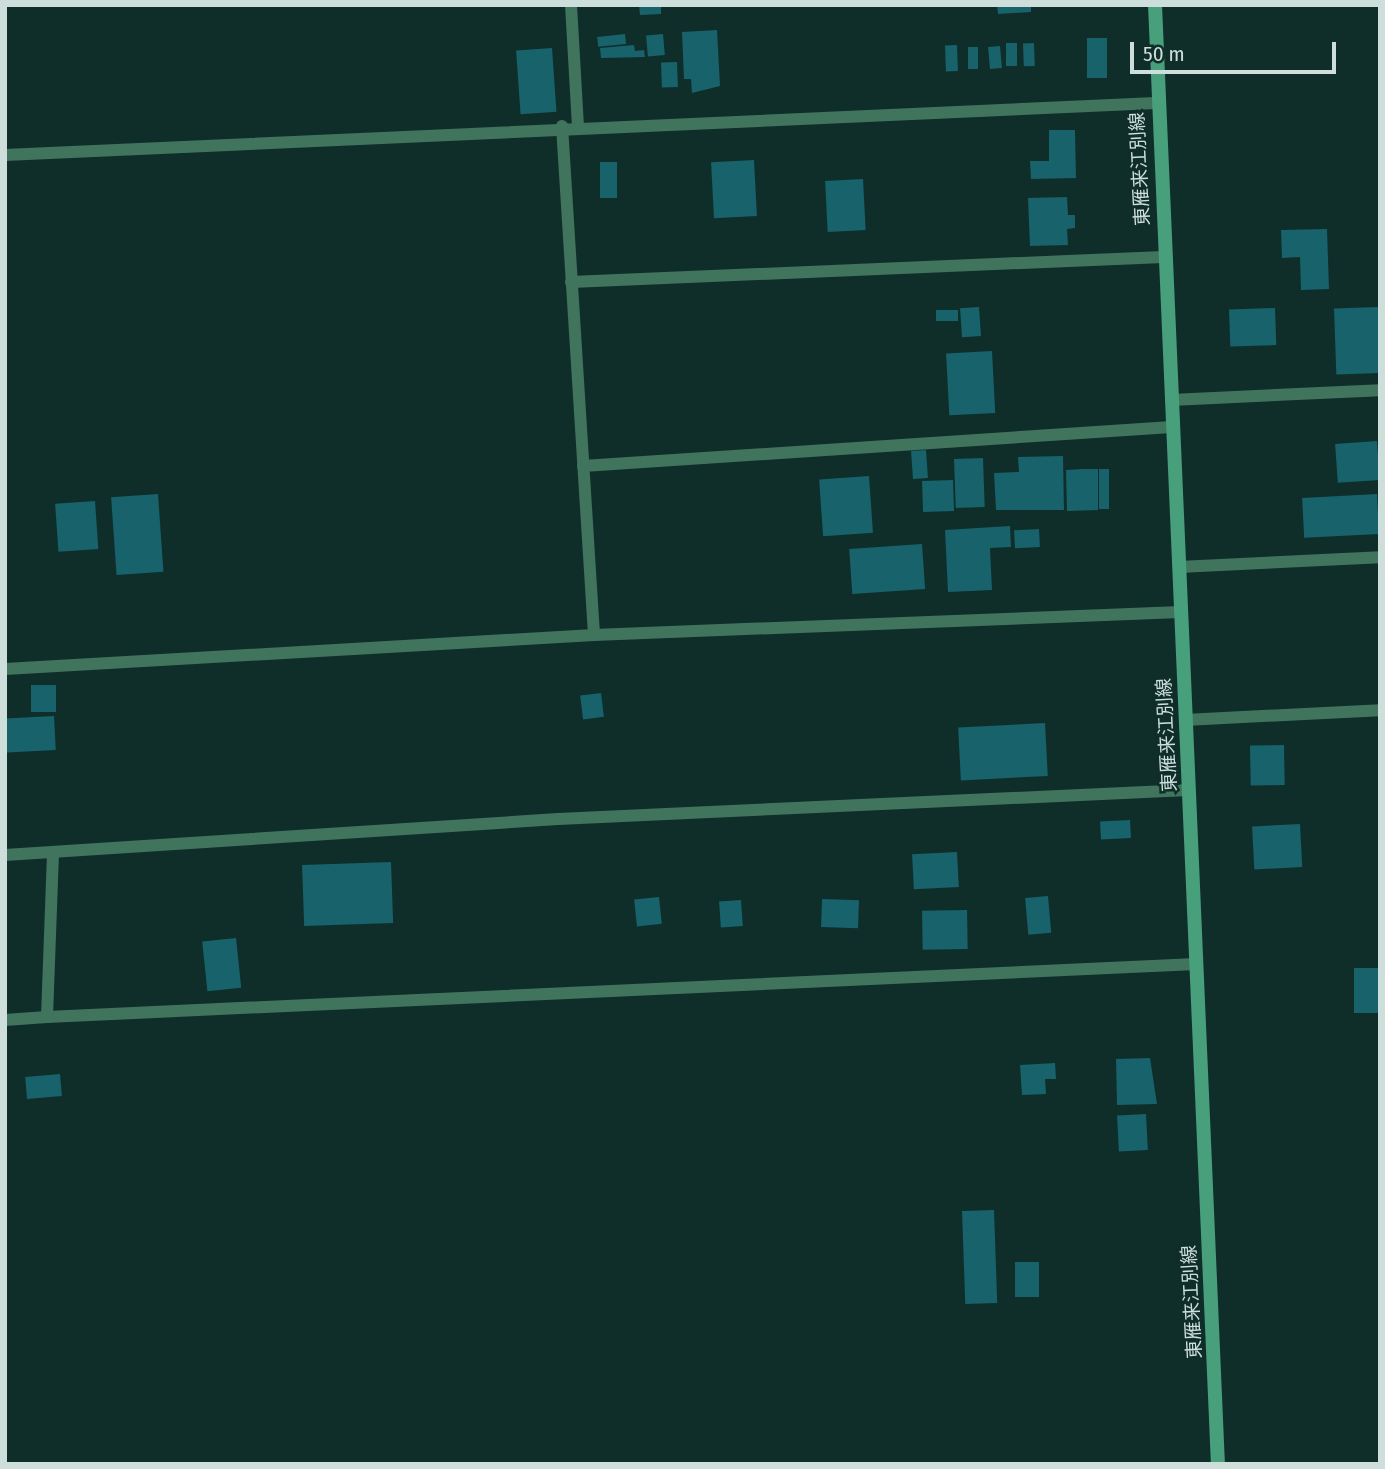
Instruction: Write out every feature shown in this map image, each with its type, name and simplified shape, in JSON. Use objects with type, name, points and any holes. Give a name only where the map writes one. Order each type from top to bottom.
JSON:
[{"type":"main road","name":"東雁来江別線","points":[[1155,5],[1156,103],[1218,1464]]},
{"type":"lane","points":[[570,5],[578,126]]},
{"type":"lane","points":[[5,155],[562,126],[1156,103]]},
{"type":"lane","points":[[562,126],[594,635]]},
{"type":"lane","points":[[571,282],[1163,257]]},
{"type":"lane","points":[[1171,400],[1380,390]]},
{"type":"lane","points":[[583,466],[1172,427]]},
{"type":"lane","points":[[1178,566],[1380,557]]},
{"type":"lane","points":[[5,669],[594,635],[1181,612]]},
{"type":"lane","points":[[1185,720],[1380,710]]},
{"type":"lane","points":[[5,855],[53,854],[558,819],[1188,790]]},
{"type":"lane","points":[[47,1017],[53,854]]},
{"type":"lane","points":[[5,1020],[1196,964]]},
{"type":"building","points":[[639,5],[661,5],[661,14],[640,15]]},
{"type":"building","points":[[997,5],[1031,5],[1031,12],[998,14]]},
{"type":"building","points":[[717,30],[720,86],[692,93],[691,79],[684,79],[682,32]]},
{"type":"building","points":[[625,34],[626,44],[598,47],[597,37]]},
{"type":"building","points":[[663,34],[665,55],[648,56],[646,35]]},
{"type":"building","points":[[1087,38],[1107,38],[1107,78],[1087,78]]},
{"type":"building","points":[[1006,43],[1017,43],[1017,66],[1006,66]]},
{"type":"building","points":[[1023,43],[1034,43],[1035,66],[1024,66]]},
{"type":"building","points":[[634,45],[635,51],[644,50],[645,57],[601,58],[600,48]]},
{"type":"building","points":[[945,45],[957,45],[958,71],[946,71]]},
{"type":"building","points":[[1000,46],[1002,68],[990,69],[988,47]]},
{"type":"building","points":[[968,47],[978,47],[978,69],[968,69]]},
{"type":"building","points":[[552,48],[556,112],[521,114],[516,51]]},
{"type":"building","points":[[677,62],[678,87],[662,88],[661,63]]},
{"type":"building","points":[[1049,130],[1075,130],[1076,178],[1031,179],[1030,161],[1049,161]]},
{"type":"building","points":[[754,160],[757,216],[714,218],[711,162]]},
{"type":"building","points":[[600,162],[617,162],[617,198],[600,198]]},
{"type":"building","points":[[863,179],[866,230],[828,232],[825,181]]},
{"type":"building","points":[[1067,197],[1068,215],[1075,215],[1075,228],[1067,229],[1068,245],[1030,246],[1028,198]]},
{"type":"building","points":[[1327,229],[1329,289],[1301,290],[1300,257],[1282,258],[1281,230]]},
{"type":"building","points":[[979,307],[981,336],[962,337],[960,308]]},
{"type":"building","points":[[1378,307],[1380,373],[1336,374],[1334,309]]},
{"type":"building","points":[[1275,308],[1276,345],[1230,347],[1229,310]]},
{"type":"building","points":[[936,310],[958,310],[958,321],[936,321]]},
{"type":"building","points":[[992,351],[995,413],[949,415],[946,353]]},
{"type":"building","points":[[1377,441],[1380,480],[1338,483],[1335,444]]},
{"type":"building","points":[[926,450],[928,478],[913,479],[911,451]]},
{"type":"building","points":[[1063,456],[1064,510],[996,510],[994,473],[1019,472],[1018,457]]},
{"type":"building","points":[[983,458],[985,507],[956,508],[954,459]]},
{"type":"building","points":[[1098,469],[1098,510],[1067,511],[1066,470]]},
{"type":"building","points":[[1099,469],[1109,469],[1109,509],[1099,509]]},
{"type":"building","points":[[869,476],[873,533],[823,536],[819,479]]},
{"type":"building","points":[[953,480],[954,511],[923,512],[922,481]]},
{"type":"building","points":[[158,494],[163,572],[117,575],[111,497]]},
{"type":"building","points":[[1377,494],[1379,534],[1304,538],[1302,498]]},
{"type":"building","points":[[95,501],[98,549],[58,552],[55,504]]},
{"type":"building","points":[[1010,526],[1011,547],[990,548],[992,590],[948,592],[945,530]]},
{"type":"building","points":[[1039,529],[1040,547],[1015,548],[1014,530]]},
{"type":"building","points":[[922,544],[925,589],[852,594],[849,549]]},
{"type":"building","points":[[31,685],[56,685],[56,712],[31,712]]},
{"type":"building","points":[[601,693],[604,717],[583,719],[580,696]]},
{"type":"building","points":[[54,716],[56,750],[7,753],[5,719]]},
{"type":"building","points":[[1045,723],[1048,776],[961,780],[958,728]]},
{"type":"building","points":[[1284,745],[1285,785],[1251,786],[1250,746]]},
{"type":"building","points":[[1130,820],[1131,838],[1101,840],[1100,822]]},
{"type":"building","points":[[1300,824],[1302,867],[1254,869],[1252,827]]},
{"type":"building","points":[[957,852],[959,887],[914,889],[912,854]]},
{"type":"building","points":[[391,862],[393,923],[304,926],[302,865]]},
{"type":"building","points":[[1048,896],[1051,933],[1028,935],[1025,898]]},
{"type":"building","points":[[659,897],[662,924],[637,926],[634,900]]},
{"type":"building","points":[[822,899],[859,900],[858,928],[821,927]]},
{"type":"building","points":[[741,900],[743,926],[721,927],[719,902]]},
{"type":"building","points":[[967,910],[968,949],[923,950],[922,911]]},
{"type":"building","points":[[236,938],[241,988],[207,991],[202,942]]},
{"type":"building","points":[[1354,968],[1380,968],[1380,1013],[1354,1013]]},
{"type":"building","points":[[1150,1058],[1157,1104],[1117,1105],[1116,1059]]},
{"type":"building","points":[[1055,1063],[1056,1079],[1045,1079],[1046,1094],[1022,1095],[1020,1065]]},
{"type":"building","points":[[60,1074],[62,1096],[27,1099],[25,1077]]},
{"type":"building","points":[[1146,1114],[1148,1150],[1119,1151],[1117,1116]]},
{"type":"building","points":[[994,1210],[997,1303],[965,1304],[962,1211]]},
{"type":"building","points":[[1015,1262],[1039,1262],[1039,1297],[1015,1297]]}]
